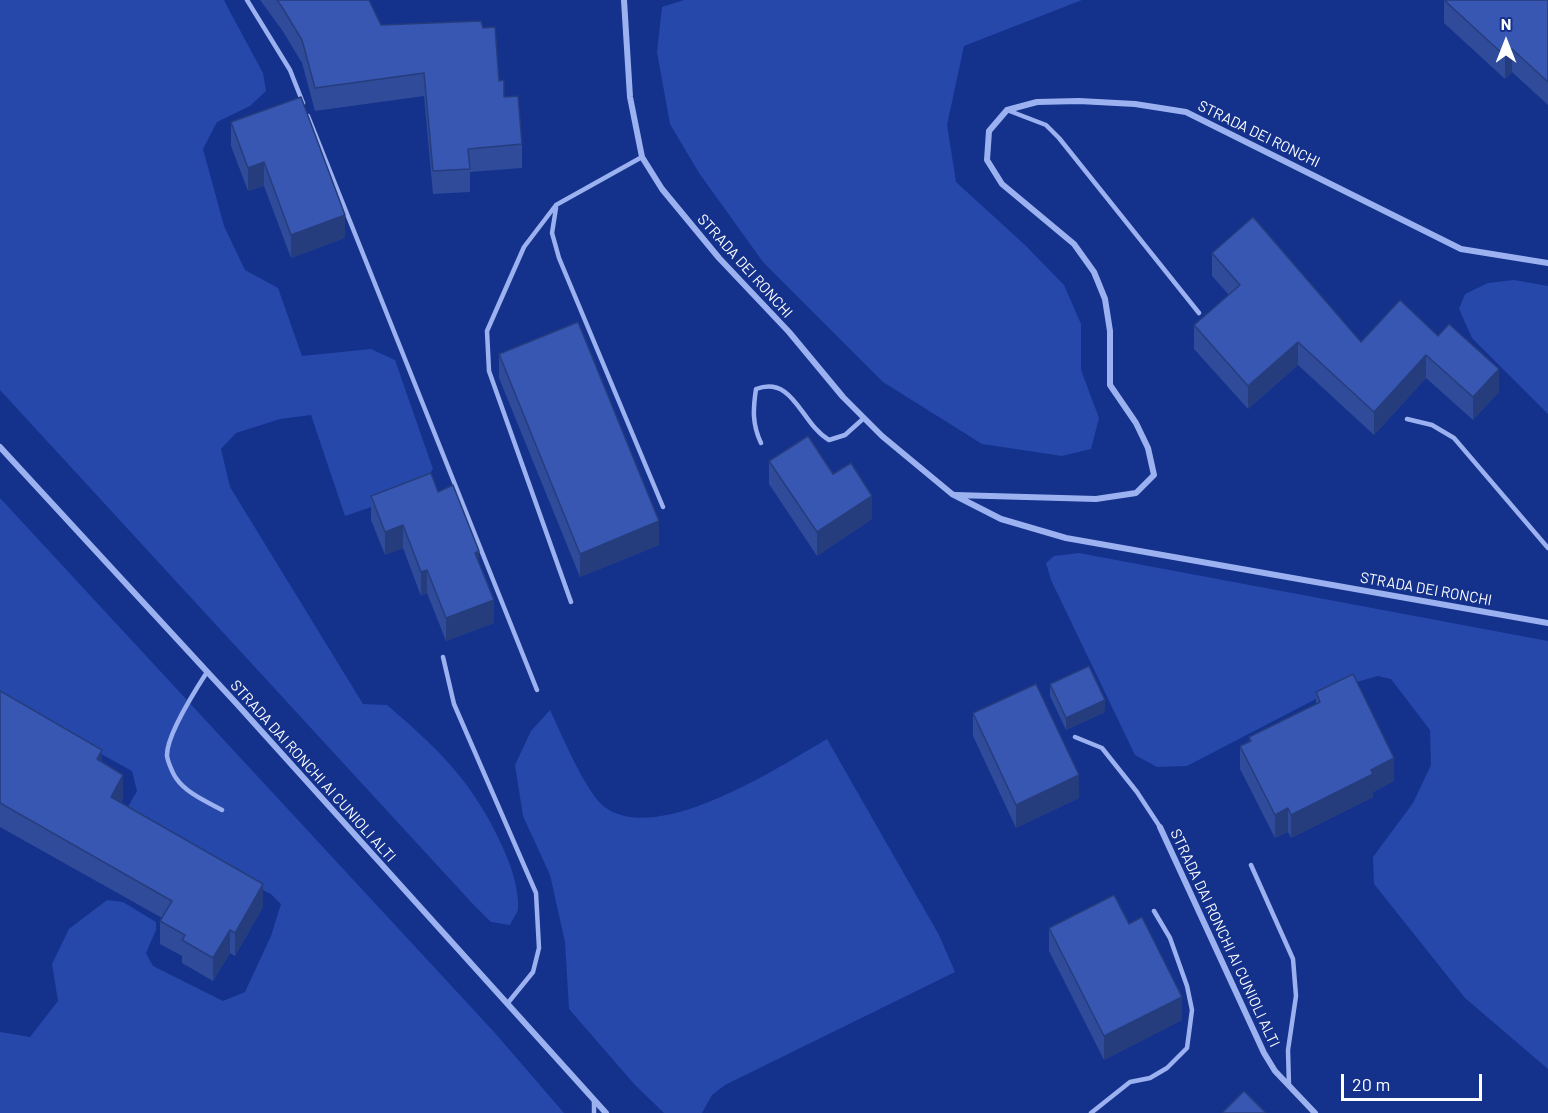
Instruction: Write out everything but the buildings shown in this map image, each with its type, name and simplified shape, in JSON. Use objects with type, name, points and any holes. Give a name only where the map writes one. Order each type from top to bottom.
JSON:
[{"type":"street","name":"STRADA DEI RONCHI","points":[[624,0],[630,97],[642,157],[662,189],[719,258],[789,332],[843,397],[952,494],[1001,519],[1066,538],[1548,623]]},
{"type":"street","name":"STRADA DEI RONCHI","points":[[1007,110],[1037,102],[1079,101],[1135,104],[1186,112],[1461,249],[1548,263]]},
{"type":"street","points":[[952,494],[1096,499],[1136,493],[1154,475],[1148,448],[1136,423],[1110,385],[1110,331],[1105,299],[1094,272],[1074,244],[1002,184],[987,160],[989,131],[1007,110]]},
{"type":"street","name":"STRADA DAI RONCHI AI CUNIOLI ALTI","points":[[0,447],[606,1113]]},
{"type":"street","name":"STRADA DAI RONCHI AI CUNIOLI ALTI","points":[[1160,827],[1248,1024],[1275,1071],[1315,1113]]},
{"type":"lane","points":[[247,0],[290,70],[537,690]]},
{"type":"lane","points":[[1007,110],[1046,125],[1059,138],[1199,313]]},
{"type":"lane","points":[[571,602],[489,370],[487,331],[524,248],[556,205],[642,157]]},
{"type":"lane","points":[[556,205],[552,233],[559,258],[663,507]]},
{"type":"lane","points":[[761,443],[755,430],[752,412],[756,389],[768,385],[781,388],[799,406],[817,432],[829,440],[845,435],[864,418]]},
{"type":"lane","points":[[1407,419],[1432,425],[1454,438],[1548,548]]},
{"type":"lane","points":[[443,657],[454,704],[536,893],[537,956],[532,972],[507,1004]]},
{"type":"lane","points":[[207,672],[191,695],[178,723],[167,756],[176,779],[199,798],[222,810]]},
{"type":"lane","points":[[1075,737],[1102,748],[1137,792],[1160,827]]},
{"type":"lane","points":[[1251,865],[1293,959],[1296,996],[1288,1050],[1289,1086]]},
{"type":"lane","points":[[1090,1113],[1130,1082],[1150,1078],[1167,1068],[1187,1048],[1192,1010],[1188,986],[1170,938],[1154,911]]},
{"type":"lane","points":[[594,1100],[594,1113]]},
{"type":"shaded area","points":[[0,0],[224,0],[263,73],[266,91],[250,106],[217,122],[203,149],[224,226],[245,270],[278,288],[302,356],[371,349],[395,360],[433,469],[418,491],[345,516],[311,415],[280,419],[236,433],[221,449],[230,487],[363,704],[387,705],[445,759],[481,806],[500,841],[514,877],[518,909],[510,925],[491,922],[471,902],[0,390]]},
{"type":"shaded area","points":[[684,0],[1082,0],[964,46],[947,125],[956,182],[1025,245],[1064,285],[1081,324],[1081,370],[1099,418],[1091,449],[1062,456],[982,444],[883,382],[763,262],[699,173],[670,124],[657,52],[662,7]]},
{"type":"shaded area","points":[[1514,280],[1548,286],[1548,414],[1472,338],[1459,309],[1465,294],[1488,283]]},
{"type":"shaded area","points":[[0,498],[495,1033],[564,1113],[0,1113],[0,1032],[30,1037],[58,1001],[52,964],[69,929],[107,900],[123,902],[156,922],[156,930],[146,953],[153,966],[223,1001],[245,992],[271,936],[281,904],[271,894],[230,874],[126,810],[137,791],[132,771],[0,698]]},
{"type":"shaded area","points":[[1079,553],[1548,641],[1548,1069],[1465,998],[1374,884],[1373,857],[1413,803],[1431,765],[1430,730],[1391,679],[1378,676],[1339,687],[1187,766],[1157,767],[1135,755],[1051,580],[1046,563],[1054,556]]},
{"type":"shaded area","points":[[550,710],[591,791],[606,808],[629,817],[657,817],[687,810],[719,798],[780,767],[827,739],[939,935],[955,972],[725,1085],[712,1095],[702,1113],[664,1113],[635,1085],[569,1009],[565,942],[550,875],[523,816],[515,765],[531,731]]}]
